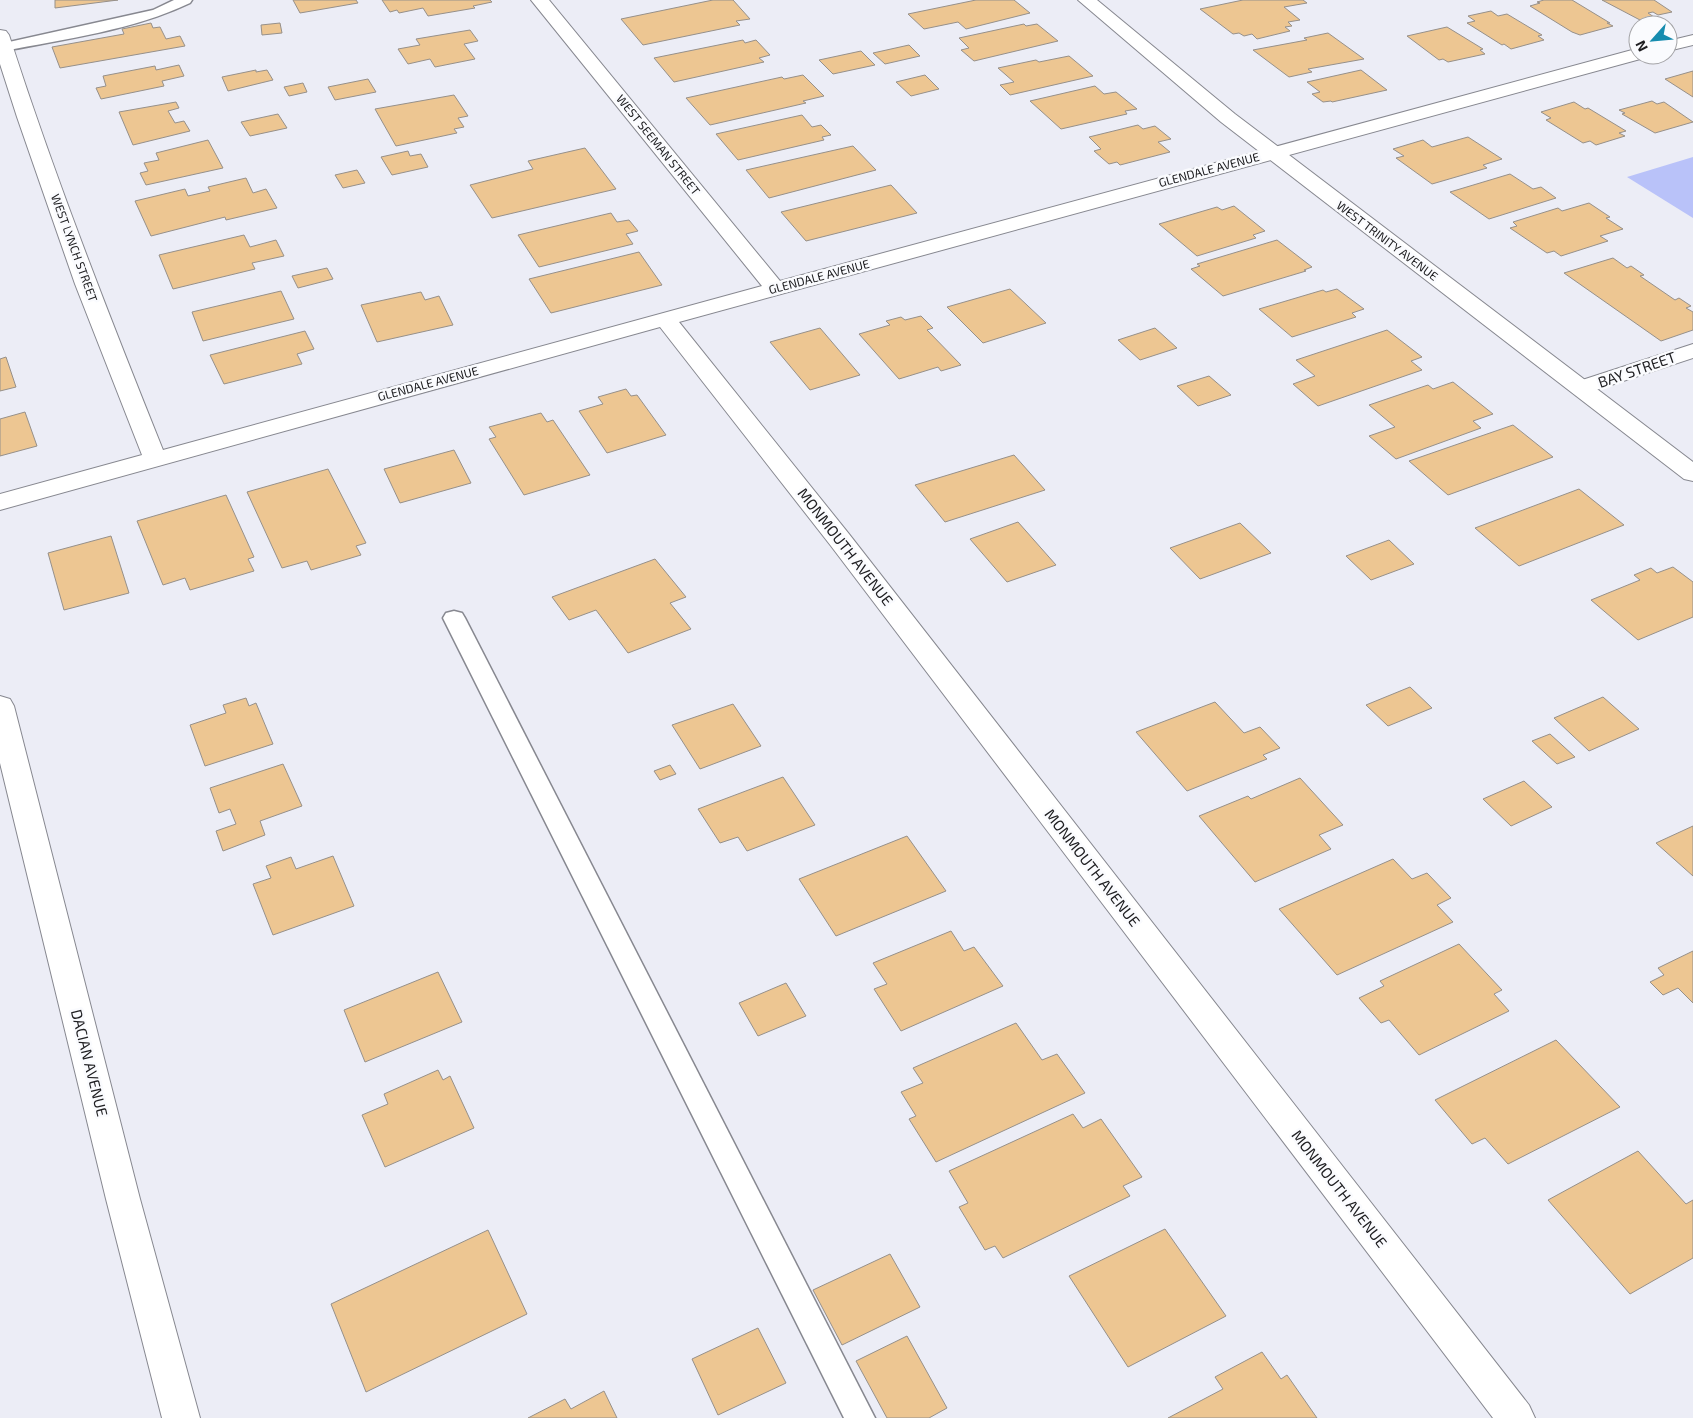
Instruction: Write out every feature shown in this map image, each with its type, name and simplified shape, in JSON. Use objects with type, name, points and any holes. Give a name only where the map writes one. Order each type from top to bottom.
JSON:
[{"type":"street","name":"WEST SEEMAN STREET","points":[[540,0],[776,289]]},
{"type":"street","name":"WEST TRINITY AVENUE","points":[[1087,0],[1228,118],[1274,152],[1332,200],[1693,474]]},
{"type":"street","points":[[1678,44],[1693,40]]},
{"type":"street","name":"WEST LYNCH STREET","points":[[2,41],[26,117],[103,329],[154,459]]},
{"type":"street","name":"GLENDALE AVENUE","points":[[0,502],[1628,57]]},
{"type":"street","name":"MONMOUTH AVENUE","points":[[666,320],[840,540],[1516,1418]]},
{"type":"street","name":"BAY STREET","points":[[1581,388],[1693,351]]},
{"type":"street","name":"DACIAN AVENUE","points":[[0,706],[120,1190],[180,1418]]},
{"type":"lane","points":[[2,41],[72,33],[158,13],[185,0]]},
{"type":"lane","points":[[454,618],[860,1418]]},
{"type":"shaded area","points":[[1693,157],[1693,218],[1627,177]]},
{"type":"building","points":[[55,0],[118,0],[55,8]]},
{"type":"building","points":[[293,0],[356,0],[358,3],[300,13]]},
{"type":"building","points":[[382,0],[490,0],[492,2],[473,6],[475,8],[428,16],[423,8],[399,13],[397,10],[390,12]]},
{"type":"building","points":[[713,0],[733,0],[750,19],[736,21],[740,25],[643,45],[621,19]]},
{"type":"building","points":[[976,0],[1014,0],[1030,13],[966,29],[958,22],[924,29],[908,14]]},
{"type":"building","points":[[1243,0],[1303,0],[1307,3],[1284,7],[1300,20],[1288,22],[1292,26],[1285,27],[1290,31],[1257,39],[1252,34],[1244,36],[1239,33],[1233,34],[1200,9]]},
{"type":"building","points":[[1544,0],[1572,0],[1613,26],[1580,35],[1572,32],[1530,6]]},
{"type":"building","points":[[1602,0],[1654,0],[1672,12],[1658,15],[1653,12],[1648,13],[1651,15],[1630,15]]},
{"type":"building","points":[[1491,11],[1498,16],[1507,14],[1542,35],[1538,36],[1544,40],[1511,49],[1467,23],[1475,21],[1468,16]]},
{"type":"building","points":[[151,23],[153,28],[160,27],[166,39],[180,36],[185,46],[60,68],[52,47],[124,34],[122,29]]},
{"type":"building","points":[[280,23],[282,33],[262,35],[261,25]]},
{"type":"building","points":[[1024,24],[1026,26],[1037,24],[1058,41],[974,61],[961,50],[969,48],[959,38]]},
{"type":"building","points":[[1447,27],[1483,49],[1480,50],[1485,54],[1448,62],[1443,59],[1439,60],[1407,36]]},
{"type":"building","points":[[470,30],[478,41],[464,44],[475,59],[435,67],[430,59],[408,64],[398,49],[420,45],[416,39]]},
{"type":"building","points":[[1328,33],[1364,59],[1308,69],[1312,72],[1289,77],[1253,50],[1307,40],[1304,38]]},
{"type":"building","points":[[743,40],[745,43],[756,40],[770,55],[759,58],[764,62],[674,82],[654,58]]},
{"type":"building","points":[[909,45],[920,56],[885,64],[873,53]]},
{"type":"building","points":[[861,51],[875,65],[833,74],[819,60]]},
{"type":"building","points":[[1069,56],[1093,76],[1010,95],[1000,85],[1014,82],[998,68],[1036,60],[1039,62]]},
{"type":"building","points":[[179,65],[184,76],[162,81],[164,86],[101,99],[96,88],[106,86],[103,76],[155,66],[156,70]]},
{"type":"building","points":[[256,70],[256,72],[267,70],[273,80],[228,91],[222,77]]},
{"type":"building","points":[[1361,70],[1387,90],[1332,102],[1323,102],[1312,94],[1320,92],[1307,82]]},
{"type":"building","points":[[1693,71],[1693,97],[1665,79]]},
{"type":"building","points":[[803,75],[824,96],[803,101],[806,103],[710,125],[686,98],[782,77],[784,79]]},
{"type":"building","points":[[925,75],[939,89],[911,96],[896,82]]},
{"type":"building","points":[[368,79],[376,92],[335,100],[328,87]]},
{"type":"building","points":[[303,83],[307,92],[289,96],[284,87]]},
{"type":"building","points":[[1095,86],[1104,94],[1116,92],[1137,109],[1125,111],[1127,114],[1061,129],[1030,101]]},
{"type":"building","points":[[454,95],[468,116],[458,118],[464,127],[454,129],[457,133],[396,146],[375,109]]},
{"type":"building","points":[[1652,101],[1657,104],[1664,102],[1693,122],[1655,133],[1622,114],[1625,113],[1619,110]]},
{"type":"building","points":[[176,102],[179,108],[168,111],[175,123],[184,121],[190,131],[133,145],[119,112]]},
{"type":"building","points":[[1574,102],[1585,109],[1588,108],[1626,131],[1619,133],[1625,136],[1596,145],[1590,141],[1583,143],[1546,120],[1551,118],[1541,112]]},
{"type":"building","points":[[278,114],[287,128],[250,136],[241,122]]},
{"type":"building","points":[[802,115],[812,127],[821,125],[831,135],[822,137],[824,140],[738,160],[716,134]]},
{"type":"building","points":[[1138,125],[1143,129],[1155,126],[1171,139],[1158,142],[1170,152],[1120,165],[1117,162],[1109,164],[1094,151],[1101,149],[1089,137]]},
{"type":"building","points":[[1468,137],[1502,159],[1483,165],[1487,168],[1432,184],[1396,158],[1404,156],[1393,149],[1423,140],[1432,147]]},
{"type":"building","points":[[208,140],[223,168],[146,185],[140,173],[148,171],[144,163],[159,160],[156,153]]},
{"type":"building","points":[[853,146],[876,170],[769,198],[746,170]]},
{"type":"building","points":[[585,148],[616,189],[492,218],[470,185],[533,169],[528,161]]},
{"type":"building","points":[[408,151],[410,156],[421,154],[428,167],[392,175],[381,157]]},
{"type":"building","points":[[357,170],[365,183],[343,188],[335,175]]},
{"type":"building","points":[[1510,174],[1533,189],[1541,187],[1556,198],[1489,219],[1450,192]]},
{"type":"building","points":[[246,178],[253,193],[266,189],[277,208],[226,220],[225,217],[151,236],[135,201],[185,189],[188,196],[210,191],[208,187]]},
{"type":"building","points":[[891,185],[917,213],[806,241],[781,212]]},
{"type":"building","points":[[1589,203],[1610,217],[1606,218],[1623,229],[1600,236],[1608,241],[1561,256],[1554,251],[1547,253],[1510,228],[1517,226],[1513,222],[1558,208],[1562,211]]},
{"type":"building","points":[[1234,206],[1265,231],[1253,235],[1256,238],[1197,256],[1159,224],[1217,207],[1222,210]]},
{"type":"building","points":[[611,213],[617,222],[629,220],[638,231],[626,234],[633,244],[539,267],[518,235]]},
{"type":"building","points":[[244,235],[250,247],[276,240],[284,256],[252,263],[255,269],[173,289],[159,255]]},
{"type":"building","points":[[1277,240],[1312,267],[1304,270],[1306,271],[1223,296],[1191,269],[1200,266],[1197,264]]},
{"type":"building","points":[[639,252],[662,285],[551,313],[529,279]]},
{"type":"building","points":[[1613,258],[1627,268],[1631,266],[1644,275],[1640,276],[1675,300],[1679,298],[1691,306],[1686,308],[1693,312],[1693,330],[1661,341],[1564,273]]},
{"type":"building","points":[[327,268],[333,279],[298,288],[292,276]]},
{"type":"building","points":[[1010,289],[1046,323],[983,343],[947,307]]},
{"type":"building","points":[[1337,289],[1364,309],[1352,313],[1356,317],[1292,337],[1259,309],[1323,290],[1326,292]]},
{"type":"building","points":[[281,291],[294,319],[203,341],[192,312]]},
{"type":"building","points":[[421,292],[425,300],[439,296],[453,325],[377,342],[361,305]]},
{"type":"building","points":[[921,316],[933,328],[927,330],[961,365],[941,371],[938,367],[899,379],[859,334],[890,325],[886,321],[901,317],[905,320]]},
{"type":"building","points":[[820,328],[860,375],[810,390],[770,342]]},
{"type":"building","points":[[1155,328],[1177,348],[1140,360],[1118,340]]},
{"type":"building","points":[[1387,330],[1422,357],[1411,361],[1422,370],[1318,406],[1293,384],[1315,376],[1296,360]]},
{"type":"building","points":[[305,331],[314,349],[297,354],[302,364],[224,384],[210,355]]},
{"type":"building","points":[[6,357],[16,387],[0,391],[0,359]]},
{"type":"building","points":[[1209,376],[1231,395],[1198,406],[1177,386]]},
{"type":"building","points":[[1453,382],[1493,414],[1473,421],[1481,428],[1396,459],[1369,436],[1395,427],[1369,405],[1428,385],[1433,389]]},
{"type":"building","points":[[626,389],[631,396],[637,395],[666,435],[607,453],[579,411],[603,404],[598,397]]},
{"type":"building","points":[[25,412],[37,446],[0,456],[0,419]]},
{"type":"building","points":[[541,413],[547,422],[553,420],[590,475],[524,495],[489,439],[496,437],[489,427]]},
{"type":"building","points":[[1513,425],[1553,457],[1448,495],[1409,461]]},
{"type":"building","points":[[454,450],[471,483],[400,503],[384,469]]},
{"type":"building","points":[[1014,455],[1045,490],[945,522],[915,485]]},
{"type":"building","points":[[328,469],[366,543],[356,546],[361,555],[311,570],[307,561],[282,568],[247,492]]},
{"type":"building","points":[[1579,489],[1624,525],[1519,566],[1475,528]]},
{"type":"building","points":[[226,495],[254,557],[248,559],[254,571],[190,590],[185,578],[163,585],[137,521]]},
{"type":"building","points":[[1018,522],[1056,565],[1007,582],[970,539]]},
{"type":"building","points":[[1240,523],[1271,553],[1200,579],[1170,548]]},
{"type":"building","points":[[111,536],[129,593],[64,610],[48,553]]},
{"type":"building","points":[[1389,540],[1414,564],[1371,580],[1346,556]]},
{"type":"building","points":[[655,559],[686,597],[670,603],[691,629],[628,653],[596,610],[569,620],[552,597]]},
{"type":"building","points":[[1673,567],[1693,582],[1693,617],[1638,640],[1591,600],[1640,580],[1634,575],[1651,568],[1657,573]]},
{"type":"building","points":[[1410,687],[1432,708],[1388,726],[1366,705]]},
{"type":"building","points":[[1603,697],[1639,729],[1589,751],[1554,718]]},
{"type":"building","points":[[246,698],[249,706],[256,703],[273,744],[205,766],[190,725],[226,713],[223,705]]},
{"type":"building","points":[[1215,702],[1244,733],[1260,727],[1280,748],[1263,755],[1267,759],[1187,791],[1136,732]]},
{"type":"building","points":[[733,704],[761,746],[700,769],[672,725]]},
{"type":"building","points":[[1550,734],[1575,757],[1557,764],[1532,741]]},
{"type":"building","points":[[283,764],[302,806],[260,821],[265,835],[223,851],[216,831],[236,824],[230,809],[219,813],[210,788]]},
{"type":"building","points":[[670,765],[676,774],[660,780],[654,771]]},
{"type":"building","points":[[783,777],[815,825],[747,851],[738,837],[720,843],[698,809]]},
{"type":"building","points":[[1300,778],[1343,825],[1319,835],[1331,849],[1255,882],[1199,816],[1248,796],[1251,799]]},
{"type":"building","points":[[1524,781],[1552,807],[1511,826],[1483,799]]},
{"type":"building","points":[[1693,826],[1693,876],[1656,843]]},
{"type":"building","points":[[907,836],[946,891],[836,936],[799,879]]},
{"type":"building","points":[[333,856],[354,906],[273,935],[253,884],[271,878],[266,866],[291,857],[296,869]]},
{"type":"building","points":[[1393,859],[1412,879],[1427,873],[1451,898],[1437,905],[1453,922],[1337,975],[1279,909]]},
{"type":"building","points":[[951,931],[964,951],[974,947],[1003,986],[901,1031],[874,989],[887,984],[873,963]]},
{"type":"building","points":[[1459,944],[1502,990],[1494,994],[1509,1011],[1419,1055],[1389,1020],[1381,1023],[1359,998],[1384,986],[1380,981]]},
{"type":"building","points":[[1693,951],[1693,1003],[1678,988],[1663,995],[1650,982],[1664,975],[1658,968]]},
{"type":"building","points":[[438,972],[462,1022],[365,1062],[344,1010]]},
{"type":"building","points":[[786,983],[806,1016],[758,1036],[739,1003]]},
{"type":"building","points":[[1016,1023],[1042,1060],[1057,1054],[1085,1093],[936,1162],[909,1119],[916,1116],[901,1092],[923,1083],[913,1068]]},
{"type":"building","points":[[1556,1040],[1620,1107],[1508,1164],[1485,1138],[1472,1144],[1435,1100]]},
{"type":"building","points":[[438,1070],[443,1080],[450,1076],[474,1128],[385,1167],[362,1115],[388,1104],[384,1094]]},
{"type":"building","points":[[1073,1114],[1083,1128],[1101,1119],[1142,1177],[1123,1186],[1130,1196],[1003,1258],[995,1246],[985,1250],[959,1207],[968,1203],[949,1171]]},
{"type":"building","points":[[1638,1151],[1686,1204],[1693,1200],[1693,1258],[1630,1294],[1548,1200]]},
{"type":"building","points":[[1165,1229],[1226,1316],[1128,1367],[1069,1276]]},
{"type":"building","points":[[488,1230],[527,1314],[366,1392],[331,1304]]},
{"type":"building","points":[[890,1254],[920,1307],[842,1345],[813,1290]]},
{"type":"building","points":[[758,1328],[786,1383],[718,1415],[692,1359]]},
{"type":"building","points":[[907,1336],[947,1408],[929,1418],[887,1418],[856,1361]]},
{"type":"building","points":[[1262,1352],[1281,1379],[1287,1375],[1317,1418],[1168,1418],[1223,1389],[1215,1377]]},
{"type":"building","points":[[604,1391],[617,1418],[528,1418],[565,1399],[571,1409]]}]
